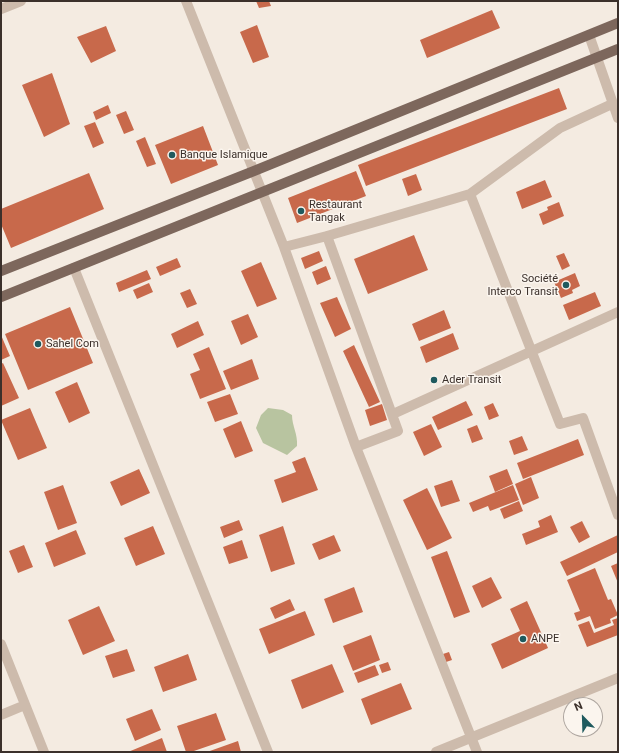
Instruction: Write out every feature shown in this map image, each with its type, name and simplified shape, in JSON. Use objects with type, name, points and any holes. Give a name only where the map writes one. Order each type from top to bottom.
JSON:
[{"type":"main road","points":[[1,271],[254,171],[618,23]]},
{"type":"main road","points":[[1,297],[263,193],[618,49]]},
{"type":"street","points":[[1,9],[21,1]]},
{"type":"street","points":[[186,1],[284,247],[356,447],[471,738],[478,752]]},
{"type":"street","points":[[589,35],[618,118]]},
{"type":"street","points":[[284,247],[327,236],[470,194],[560,128],[612,104]]},
{"type":"street","points":[[470,194],[530,352],[560,424],[583,418],[618,515]]},
{"type":"street","points":[[327,236],[398,431],[356,447]]},
{"type":"street","points":[[74,268],[268,752]]},
{"type":"street","points":[[393,414],[618,312]]},
{"type":"street","points":[[1,644],[44,752]]},
{"type":"street","points":[[436,752],[618,678]]},
{"type":"street","points":[[1,714],[25,705]]},
{"type":"green space","points":[[268,408],[283,410],[292,415],[297,438],[297,446],[287,455],[263,443],[256,428],[261,415]]},
{"type":"building","points":[[256,1],[269,1],[271,6],[259,8]]},
{"type":"building","points":[[492,10],[500,28],[427,58],[420,40]]},
{"type":"building","points":[[257,25],[269,57],[253,63],[240,32]]},
{"type":"building","points":[[106,26],[116,51],[91,63],[77,37]]},
{"type":"building","points":[[52,73],[70,124],[44,137],[22,85]]},
{"type":"building","points":[[559,88],[567,109],[366,186],[358,165]]},
{"type":"building","points":[[108,105],[111,113],[96,120],[93,112]]},
{"type":"building","points":[[126,111],[134,130],[124,134],[116,115]]},
{"type":"building","points":[[95,122],[104,143],[93,148],[84,126]]},
{"type":"building","points":[[203,126],[218,165],[171,184],[155,145]]},
{"type":"building","points":[[145,137],[156,164],[147,167],[136,141]]},
{"type":"building","points":[[356,171],[366,196],[297,223],[288,198]]},
{"type":"building","points":[[89,173],[104,209],[11,248],[1,224],[1,209]]},
{"type":"building","points":[[416,174],[422,190],[408,196],[402,179]]},
{"type":"building","points":[[545,180],[552,197],[522,209],[516,192]]},
{"type":"building","points":[[559,202],[564,216],[543,225],[539,214],[548,210],[547,207]]},
{"type":"building","points":[[414,235],[428,270],[368,294],[354,259]]},
{"type":"building","points":[[319,251],[323,261],[305,269],[301,258]]},
{"type":"building","points":[[564,253],[570,266],[562,270],[556,256]]},
{"type":"building","points":[[177,258],[181,267],[160,276],[156,267]]},
{"type":"building","points":[[261,262],[277,299],[257,307],[241,271]]},
{"type":"building","points":[[326,266],[331,279],[317,285],[312,272]]},
{"type":"building","points":[[147,270],[151,279],[119,292],[116,283]]},
{"type":"building","points":[[575,273],[580,286],[572,290],[573,293],[561,298],[554,282]]},
{"type":"building","points":[[149,283],[153,292],[137,299],[133,290]]},
{"type":"building","points":[[190,289],[197,304],[187,308],[180,293]]},
{"type":"building","points":[[595,292],[601,306],[569,320],[563,305]]},
{"type":"building","points":[[337,297],[351,329],[335,337],[320,303]]},
{"type":"building","points":[[70,307],[93,363],[28,390],[5,334]]},
{"type":"building","points":[[444,310],[451,328],[419,341],[412,324]]},
{"type":"building","points":[[248,314],[258,337],[241,345],[231,321]]},
{"type":"building","points":[[198,321],[204,335],[177,348],[171,334]]},
{"type":"building","points":[[453,333],[459,349],[426,363],[420,347]]},
{"type":"building","points":[[1,335],[10,356],[1,360]]},
{"type":"building","points":[[354,345],[380,402],[369,407],[343,351]]},
{"type":"building","points":[[209,347],[226,389],[200,399],[190,374],[200,370],[193,354]]},
{"type":"building","points":[[252,359],[259,379],[231,390],[223,371]]},
{"type":"building","points":[[3,363],[19,398],[1,406],[1,364]]},
{"type":"building","points":[[77,382],[90,413],[69,423],[55,392]]},
{"type":"building","points":[[230,394],[238,414],[215,422],[207,402]]},
{"type":"building","points":[[466,401],[473,415],[438,430],[432,417]]},
{"type":"building","points":[[493,403],[499,416],[489,420],[484,407]]},
{"type":"building","points":[[382,404],[387,420],[370,426],[365,410]]},
{"type":"building","points":[[30,408],[47,448],[18,460],[1,420]]},
{"type":"building","points":[[241,421],[253,451],[235,458],[223,429]]},
{"type":"building","points":[[431,424],[442,447],[424,456],[413,432]]},
{"type":"building","points":[[477,425],[483,439],[472,443],[467,429]]},
{"type":"building","points":[[522,436],[528,450],[514,455],[509,441]]},
{"type":"building","points":[[578,439],[584,455],[523,479],[517,463]]},
{"type":"building","points":[[305,457],[318,490],[282,503],[274,480],[296,472],[292,462]]},
{"type":"building","points":[[139,469],[150,493],[121,506],[110,482]]},
{"type":"building","points":[[507,469],[513,484],[495,492],[489,476]]},
{"type":"building","points":[[531,477],[539,498],[523,505],[515,484]]},
{"type":"building","points":[[452,480],[460,501],[441,507],[434,486]]},
{"type":"building","points":[[63,485],[77,523],[58,530],[44,492]]},
{"type":"building","points":[[513,485],[519,500],[490,511],[488,506],[473,512],[469,503]]},
{"type":"building","points":[[427,488],[452,538],[427,550],[403,500]]},
{"type":"building","points":[[519,501],[523,511],[504,519],[500,509]]},
{"type":"building","points":[[551,515],[558,532],[526,545],[522,534],[540,527],[538,521]]},
{"type":"building","points":[[239,520],[243,530],[224,538],[220,527]]},
{"type":"building","points":[[582,521],[590,537],[579,543],[570,527]]},
{"type":"building","points":[[153,526],[165,554],[136,566],[124,538]]},
{"type":"building","points":[[283,526],[295,564],[271,572],[259,535]]},
{"type":"building","points":[[76,530],[86,554],[54,567],[45,543]]},
{"type":"building","points":[[334,535],[341,551],[319,560],[312,544]]},
{"type":"building","points":[[618,535],[618,552],[567,576],[560,562]]},
{"type":"building","points":[[242,540],[248,558],[229,564],[223,547]]},
{"type":"building","points":[[24,545],[33,567],[18,573],[9,551]]},
{"type":"building","points":[[447,551],[470,612],[454,618],[431,557]]},
{"type":"building","points":[[618,563],[618,583],[611,566]]},
{"type":"building","points":[[595,568],[608,600],[611,599],[618,615],[610,619],[611,623],[595,629],[590,616],[577,621],[574,613],[580,611],[567,580]]},
{"type":"building","points":[[491,577],[502,598],[482,608],[472,586]]},
{"type":"building","points":[[354,587],[363,612],[333,623],[324,599]]},
{"type":"building","points":[[290,599],[295,610],[275,619],[270,608]]},
{"type":"building","points":[[527,601],[548,648],[502,669],[491,644],[520,631],[510,609]]},
{"type":"building","points":[[99,606],[115,641],[83,655],[68,620]]},
{"type":"building","points":[[305,611],[315,635],[269,654],[259,629]]},
{"type":"building","points":[[618,618],[618,635],[587,647],[578,625],[589,621],[594,633],[614,625],[612,620]]},
{"type":"building","points":[[371,635],[380,660],[353,671],[343,646]]},
{"type":"building","points":[[127,649],[135,671],[113,678],[105,656]]},
{"type":"building","points":[[449,652],[452,660],[446,662],[443,654]]},
{"type":"building","points":[[188,654],[197,680],[163,692],[154,667]]},
{"type":"building","points":[[388,662],[391,670],[382,673],[379,665]]},
{"type":"building","points":[[332,664],[344,692],[302,709],[291,680]]},
{"type":"building","points":[[375,665],[379,675],[358,683],[354,673]]},
{"type":"building","points":[[401,683],[412,709],[371,725],[361,699]]},
{"type":"building","points":[[152,709],[161,730],[135,741],[126,719]]},
{"type":"building","points":[[216,713],[226,740],[191,752],[186,752],[177,726]]},
{"type":"building","points":[[162,738],[167,752],[128,752]]},
{"type":"building","points":[[238,741],[241,752],[207,752]]},
{"type":"place","name":"Banque Islamique","points":[[172,155]]},
{"type":"place","name":"Restaurant Tangak","points":[[301,211]]},
{"type":"place","name":"Société Interco Transit","points":[[566,285]]},
{"type":"place","name":"Sahel Com","points":[[38,344]]},
{"type":"place","name":"Ader Transit","points":[[434,380]]},
{"type":"place","name":"ANPE","points":[[523,639]]}]
